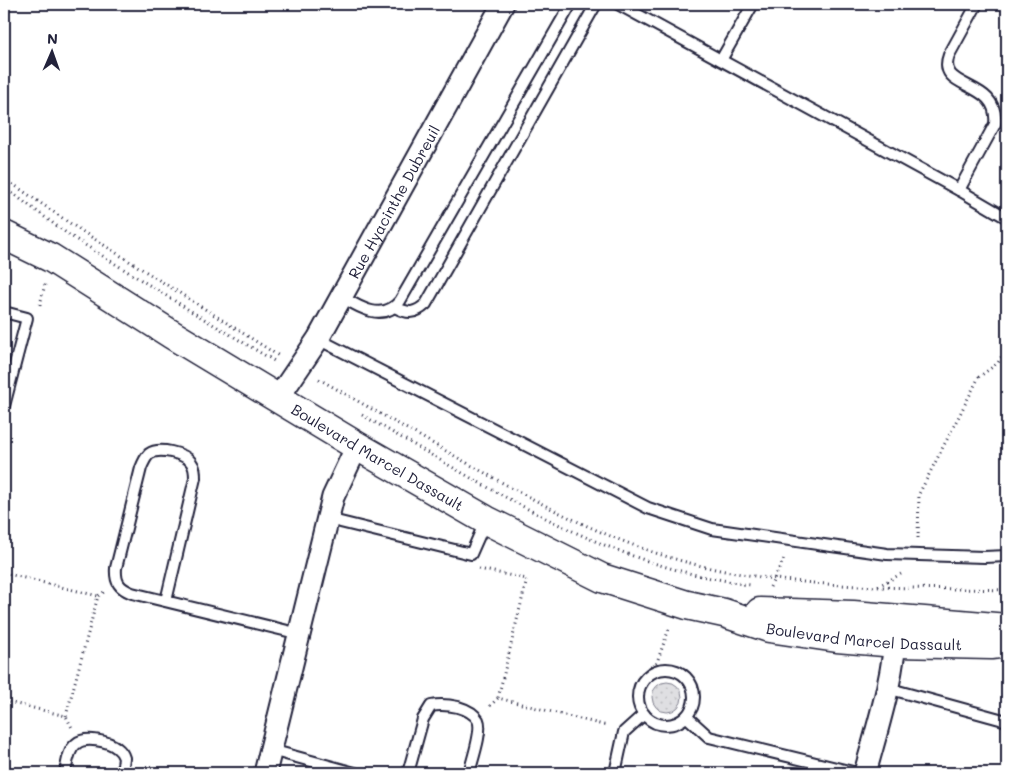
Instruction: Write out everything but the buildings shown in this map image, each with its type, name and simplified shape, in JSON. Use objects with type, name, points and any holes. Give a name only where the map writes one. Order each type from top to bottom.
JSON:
[{"type":"main road","name":"Boulevard Marcel Dassault","points":[[4,216],[28,234],[51,258]]},
{"type":"main road","name":"Boulevard Marcel Dassault","points":[[4,235],[51,258],[171,334],[356,446],[486,520],[602,578],[687,605],[724,613],[798,613],[896,631],[991,645],[1007,643]]},
{"type":"main road","name":"Boulevard Marcel Dassault","points":[[896,631],[1007,628]]},
{"type":"street","name":"Rue Hyacinthe Dubreuil","points":[[278,398],[318,339],[504,4]]},
{"type":"street","points":[[265,773],[333,497],[356,446]]},
{"type":"street","points":[[865,773],[888,688],[896,631]]},
{"type":"lane","points":[[342,297],[364,310],[387,311],[395,307],[400,301],[572,4]]},
{"type":"lane","points":[[395,307],[405,312],[413,313],[420,310],[426,304],[596,4]]},
{"type":"lane","points":[[618,4],[1007,218]]},
{"type":"lane","points":[[721,60],[753,4]]},
{"type":"lane","points":[[959,190],[995,124],[996,114],[990,100],[949,73],[946,61],[977,4]]},
{"type":"lane","points":[[996,114],[1007,114]]},
{"type":"lane","points":[[4,312],[27,318],[4,406]]},
{"type":"lane","points":[[318,339],[648,508],[712,529],[886,554],[1007,556]]},
{"type":"lane","points":[[166,601],[195,478],[195,470],[192,463],[179,455],[156,451],[144,460],[141,468],[116,568],[118,584],[123,589],[132,592],[166,601],[300,634]]},
{"type":"lane","points":[[328,519],[471,554],[486,520]]},
{"type":"lane","points":[[662,670],[672,670],[688,680],[693,689],[694,699],[687,717],[670,726],[660,725],[651,721],[639,706],[638,696],[640,687],[645,678],[653,673],[662,670]]},
{"type":"lane","points":[[888,688],[1007,721]]},
{"type":"lane","points":[[408,773],[422,719],[431,706],[439,704],[463,708],[477,718],[479,725],[478,734],[469,773]]},
{"type":"lane","points":[[615,773],[624,732],[644,714]]},
{"type":"lane","points":[[687,717],[709,737],[858,773]]},
{"type":"lane","points":[[65,773],[74,745],[78,742],[95,741],[111,744],[118,748],[124,758],[122,773]]},
{"type":"lane","points":[[271,750],[355,773]]},
{"type":"path","points":[[4,187],[69,235],[276,363]]},
{"type":"path","points":[[27,318],[40,305],[51,258]]},
{"type":"path","points":[[917,555],[919,494],[979,377],[998,363],[1007,346]]},
{"type":"path","points":[[358,413],[521,505],[600,544],[642,560],[690,574],[756,586]]},
{"type":"path","points":[[471,554],[479,570],[527,579],[498,698],[477,718]]},
{"type":"path","points":[[4,574],[98,596]]},
{"type":"path","points":[[78,742],[66,716],[98,596],[118,584]]},
{"type":"path","points":[[763,586],[780,587]]},
{"type":"path","points":[[858,591],[868,591]]},
{"type":"path","points":[[653,673],[672,620]]},
{"type":"path","points":[[498,698],[624,732]]},
{"type":"path","points":[[4,701],[66,716]]},
{"type":"shaded area","points":[[667,682],[677,687],[682,697],[677,707],[667,712],[657,707],[652,697],[657,687]]}]
